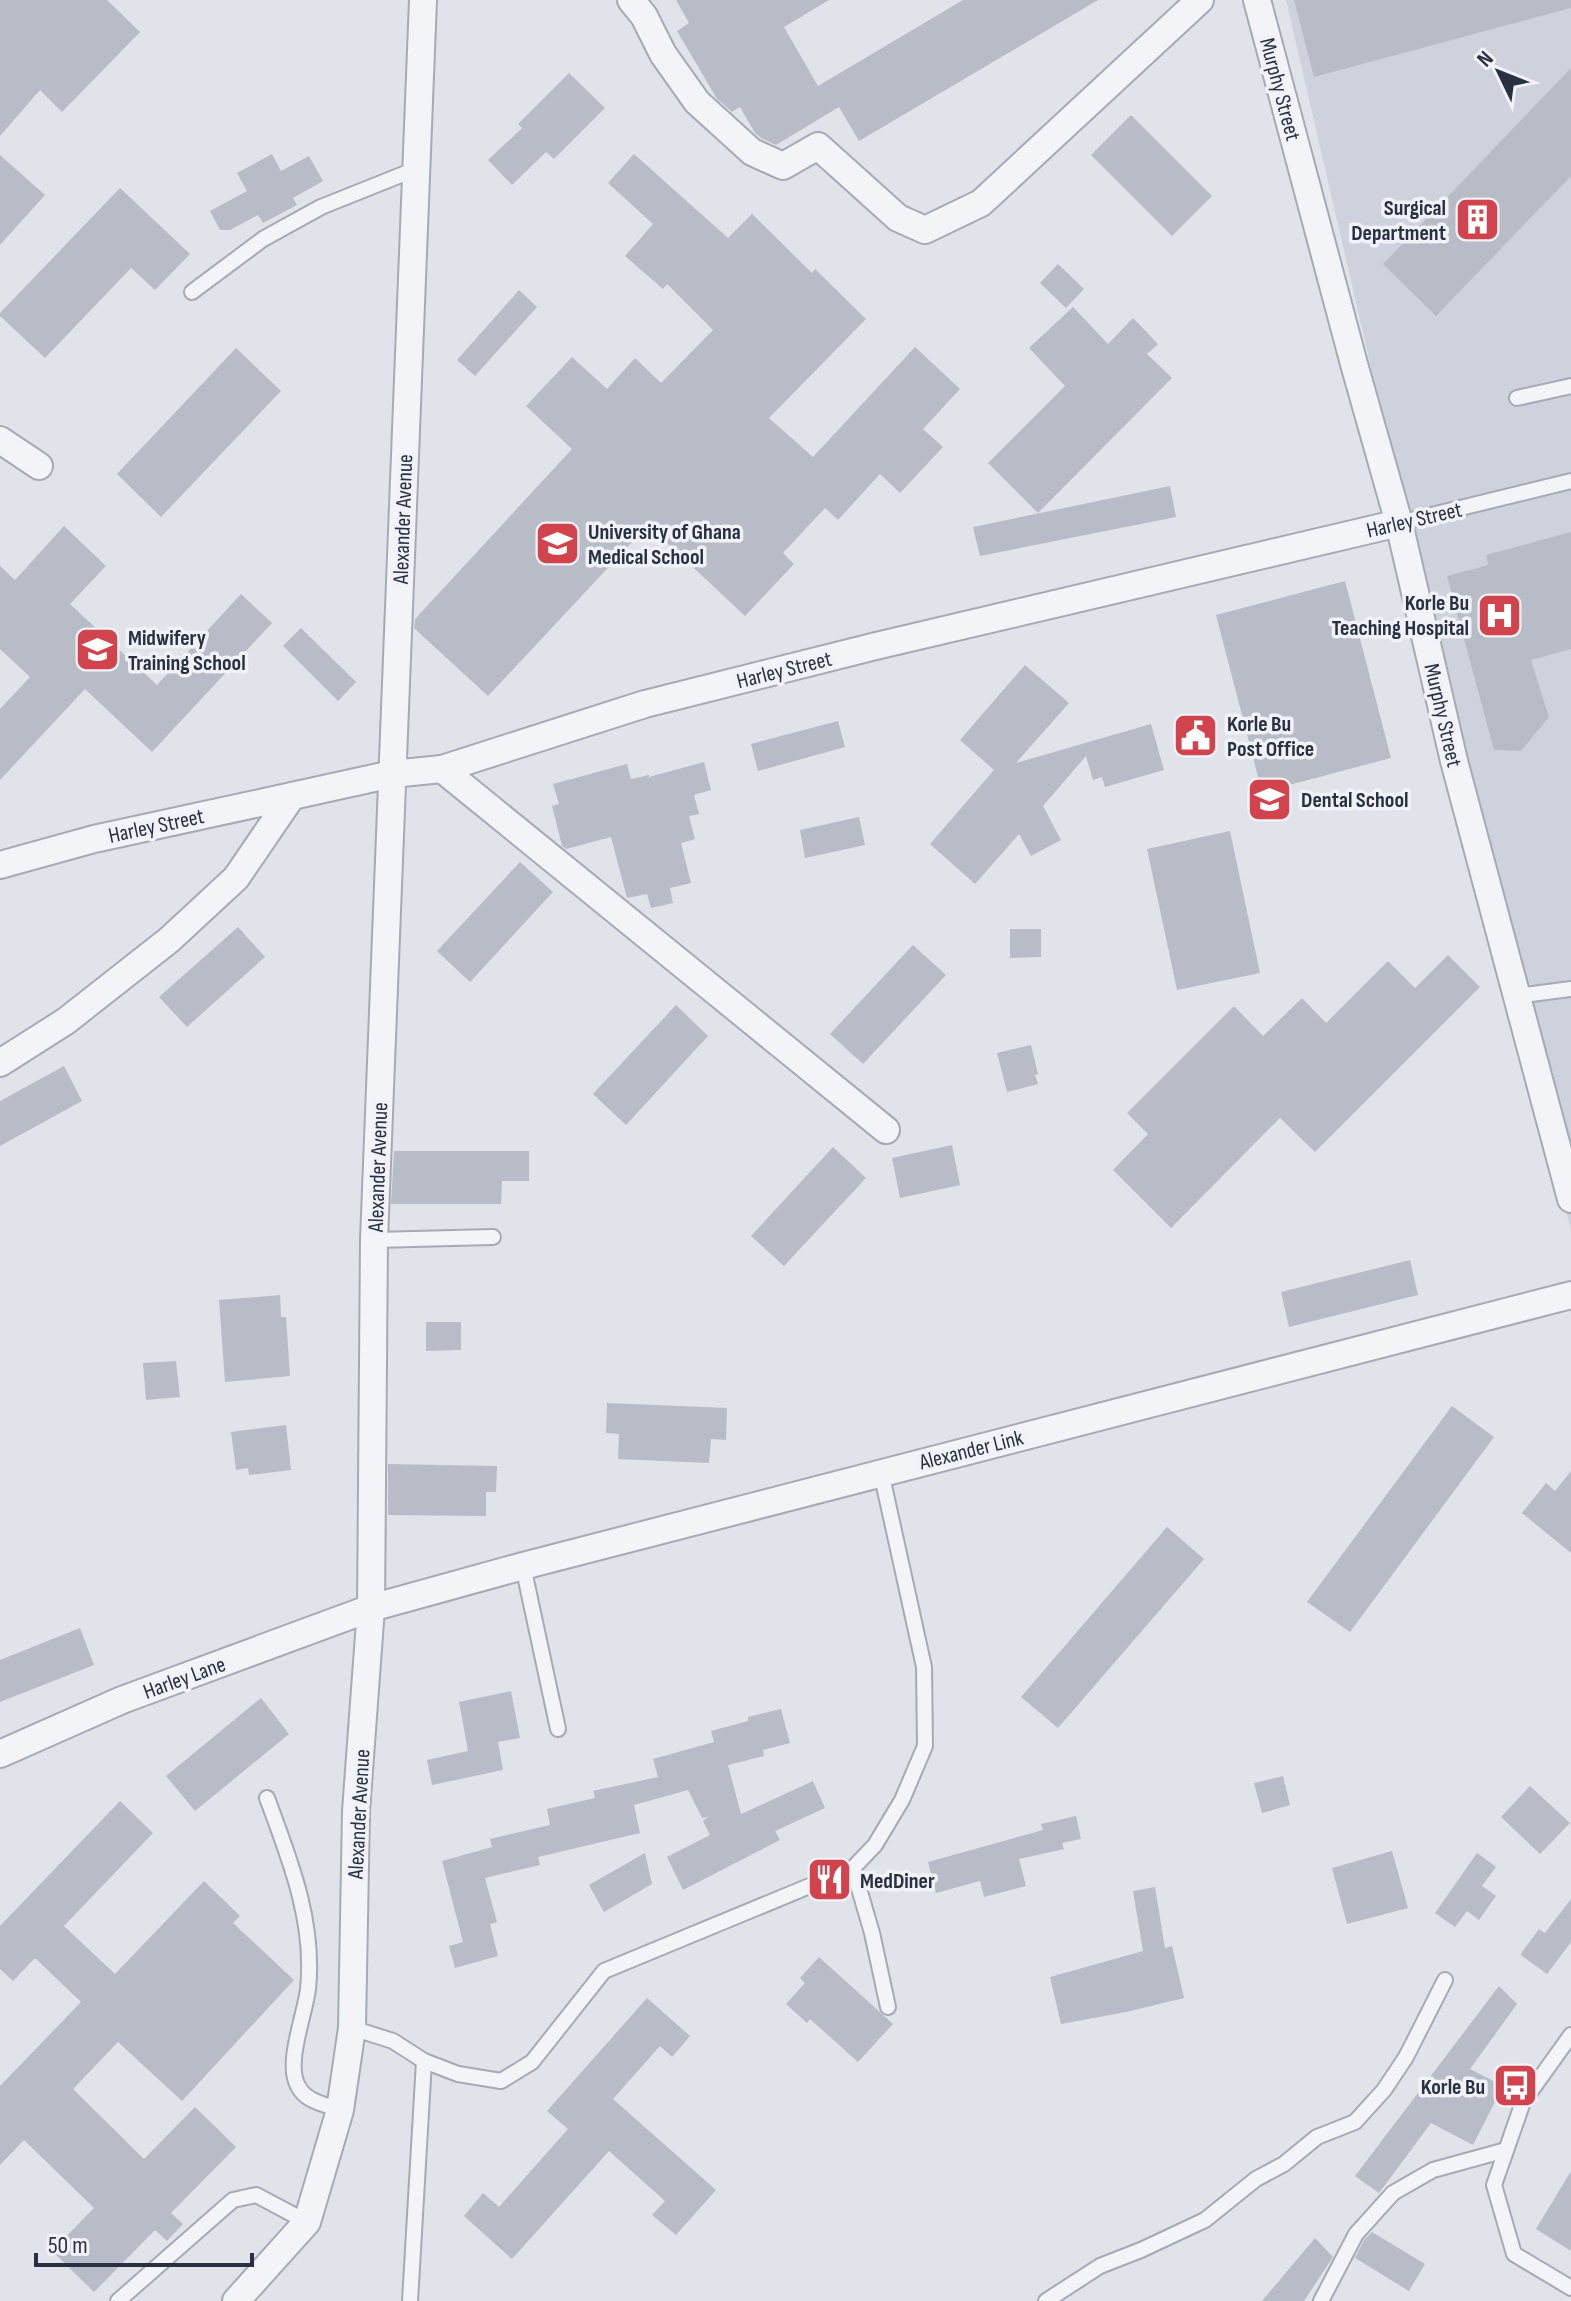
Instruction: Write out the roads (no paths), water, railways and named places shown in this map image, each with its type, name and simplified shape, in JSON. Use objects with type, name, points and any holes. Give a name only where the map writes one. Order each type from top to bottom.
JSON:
[{"type":"street","name":"Alexander Avenue","points":[[236,2301],[307,2222],[340,2110],[352,2028],[356,1811],[371,1608],[374,1240],[423,0]]},
{"type":"street","points":[[631,0],[644,16],[663,54],[697,102],[752,152],[783,166],[818,146],[898,218],[925,230],[981,203],[1200,0]]},
{"type":"street","name":"Murphy Street","points":[[1257,0],[1399,523],[1454,761],[1571,1199]]},
{"type":"street","points":[[0,440],[39,466]]},
{"type":"street","name":"Harley Street","points":[[0,865],[94,839],[392,774],[442,769],[645,704],[876,646],[1399,523]]},
{"type":"street","points":[[442,769],[886,1130]]},
{"type":"street","points":[[0,1063],[66,1021],[169,940],[236,878],[292,796]]},
{"type":"street","name":"Alexander Link","points":[[371,1608],[881,1472],[1571,1295]]},
{"type":"street","name":"Harley Lane","points":[[0,1754],[122,1700],[371,1608]]},
{"type":"lane","points":[[192,292],[263,239],[321,207],[416,169]]},
{"type":"lane","points":[[1517,398],[1571,386]]},
{"type":"lane","name":"Harley Street","points":[[1399,523],[1571,481]]},
{"type":"lane","points":[[1516,996],[1571,989]]},
{"type":"lane","points":[[374,1240],[493,1237]]},
{"type":"lane","points":[[352,2028],[393,2041],[424,2061],[458,2074],[501,2081],[532,2062],[604,1971],[853,1868],[875,1845],[895,1811],[925,1746],[924,1667],[881,1472]]},
{"type":"lane","points":[[523,1566],[558,1729]]},
{"type":"lane","points":[[267,1798],[294,1871],[307,1921],[308,1988],[293,2063],[297,2085],[308,2099],[340,2110]]},
{"type":"lane","points":[[853,1868],[872,1933],[888,2007]]},
{"type":"lane","points":[[1046,2301],[1100,2266],[1205,2220],[1256,2179],[1284,2164],[1317,2137],[1355,2122],[1384,2090],[1406,2057],[1445,1980]]},
{"type":"lane","points":[[1571,2035],[1523,2102],[1494,2185],[1514,2254],[1571,2288]]},
{"type":"lane","points":[[410,2301],[424,2061]]},
{"type":"lane","points":[[1321,2301],[1356,2234],[1393,2193],[1433,2170],[1506,2150]]},
{"type":"lane","points":[[118,2301],[233,2200],[256,2195],[307,2222]]},
{"type":"place","name":"Surgical Department","points":[[1477,220]]},
{"type":"place","name":"University of Ghana Medical School","points":[[557,544]]},
{"type":"place","name":"Korle Bu Teaching Hospital","points":[[1500,615]]},
{"type":"place","name":"Midwifery Training School","points":[[97,650]]},
{"type":"place","name":"Korle Bu Post Office","points":[[1196,736]]},
{"type":"place","name":"Dental School","points":[[1270,799]]},
{"type":"place","name":"MedDiner","points":[[829,1880]]},
{"type":"place","name":"Korle Bu","points":[[1516,2086]]}]
